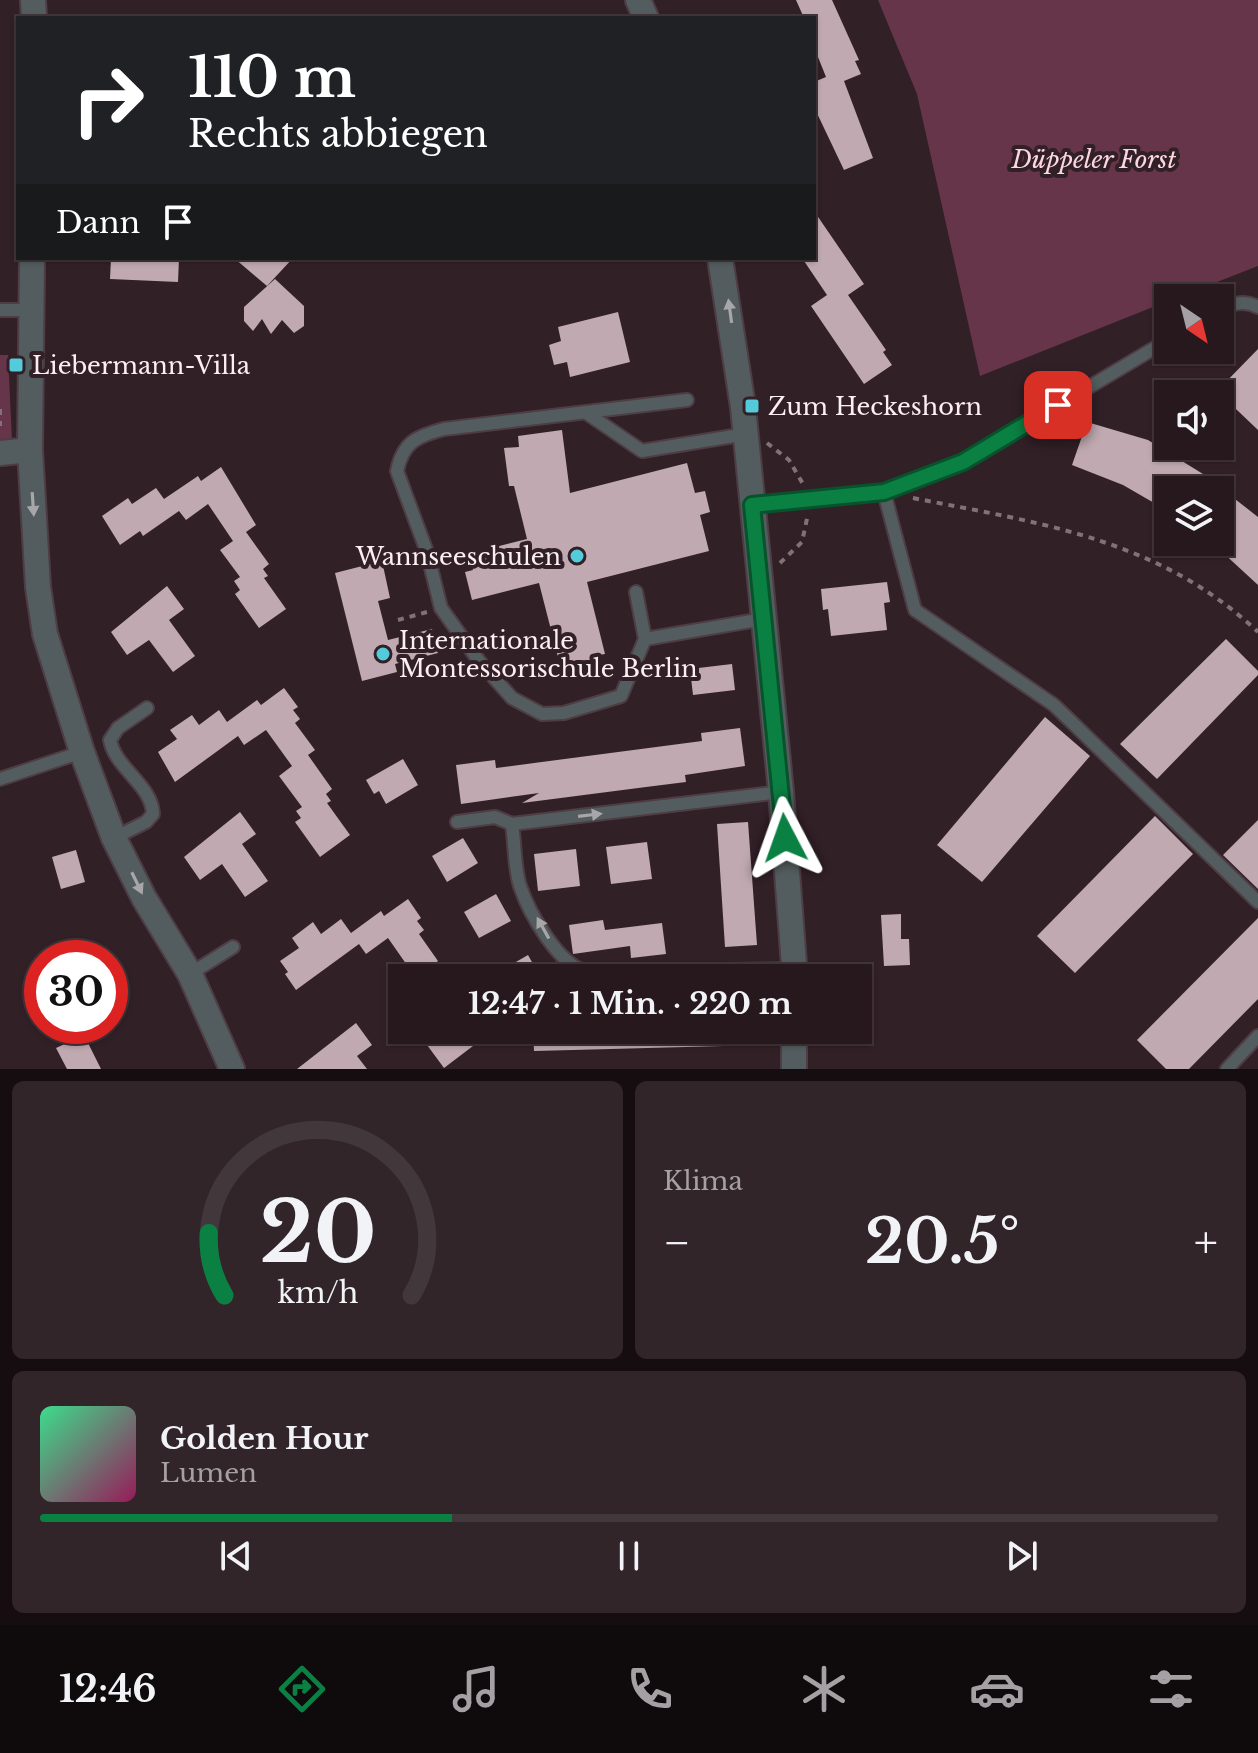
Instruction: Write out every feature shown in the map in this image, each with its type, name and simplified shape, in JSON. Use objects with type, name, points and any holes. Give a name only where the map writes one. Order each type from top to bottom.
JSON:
[{"type":"street","points":[[32,260],[30,450],[38,587],[45,634],[82,752],[114,838],[144,898],[190,974],[232,1069]]},
{"type":"street","points":[[720,260],[746,430],[794,964]]},
{"type":"street","points":[[0,453],[30,450]]},
{"type":"street","points":[[794,1044],[794,1069]]},
{"type":"lane","points":[[1234,303],[1250,303],[1258,307]]},
{"type":"lane","points":[[0,310],[32,310]]},
{"type":"lane","points":[[752,505],[884,492],[963,462],[1154,348]]},
{"type":"lane","points":[[636,592],[645,639],[621,696],[564,713],[542,714],[512,698],[479,661],[441,608],[427,552],[397,471],[407,444],[421,435],[444,429],[687,400]]},
{"type":"lane","points":[[585,412],[642,451],[746,430]]},
{"type":"lane","points":[[884,492],[915,610],[1054,705],[1258,902]]},
{"type":"lane","points":[[645,639],[764,619]]},
{"type":"lane","points":[[114,838],[146,822],[153,814],[152,802],[114,751],[110,740],[118,728],[147,708]]},
{"type":"lane","points":[[0,779],[82,752]]},
{"type":"lane","points":[[457,822],[495,817],[512,824],[781,792]]},
{"type":"lane","points":[[512,824],[520,885],[560,957],[568,964]]},
{"type":"lane","points":[[190,974],[233,947]]},
{"type":"lane","points":[[1227,1069],[1258,1036]]},
{"type":"path","points":[[0,409],[0,426]]},
{"type":"path","points":[[746,430],[789,460],[811,498],[802,542],[760,580]]},
{"type":"path","points":[[884,492],[1065,528],[1125,546],[1238,613],[1258,632]]},
{"type":"path","points":[[398,620],[441,608]]},
{"type":"green space","name":"Düppeler Forst","points":[[878,0],[1258,0],[1258,266],[1212,284],[1154,284],[1154,307],[980,376],[917,94]]},
{"type":"green space","points":[[0,355],[8,355],[12,440],[0,442]]},
{"type":"building","points":[[796,0],[832,0],[859,60],[855,61],[861,74],[844,81],[873,158],[844,170],[816,111],[816,81],[826,77],[816,52],[816,16],[803,16]]},
{"type":"building","points":[[816,214],[864,284],[848,295],[886,350],[883,352],[892,365],[864,384],[811,306],[827,295],[803,260],[816,260]]},
{"type":"building","points":[[111,260],[179,260],[178,282],[110,279]]},
{"type":"building","points":[[236,260],[291,260],[267,286]]},
{"type":"building","points":[[275,279],[304,306],[304,326],[294,333],[282,320],[271,334],[262,319],[253,331],[244,321],[244,307]]},
{"type":"building","points":[[618,312],[630,362],[570,377],[567,362],[554,365],[549,345],[561,341],[558,327]]},
{"type":"building","points":[[1258,349],[1258,430],[1234,407],[1234,380],[1228,380]]},
{"type":"building","points":[[1087,422],[1148,440],[1154,444],[1154,460],[1180,460],[1206,476],[1154,476],[1154,503],[1123,485],[1072,465]]},
{"type":"building","points":[[562,430],[570,493],[687,463],[695,493],[705,491],[710,512],[700,515],[709,551],[587,582],[605,654],[599,655],[602,664],[580,669],[578,660],[560,665],[539,583],[472,600],[465,572],[473,570],[468,554],[527,539],[514,486],[509,486],[504,448],[519,447],[518,436]]},
{"type":"building","points":[[221,467],[256,525],[246,532],[269,564],[263,569],[268,576],[264,578],[286,609],[259,628],[235,594],[240,590],[234,581],[240,577],[220,550],[233,541],[208,504],[186,520],[179,511],[143,536],[140,531],[120,545],[102,516],[128,498],[132,504],[156,488],[164,499],[198,476],[201,481]]},
{"type":"building","points":[[1234,498],[1258,517],[1258,585],[1227,556],[1234,556]]},
{"type":"building","points":[[382,561],[390,598],[378,601],[388,640],[432,629],[438,653],[395,664],[397,672],[362,681],[335,573]]},
{"type":"building","points":[[887,582],[890,602],[884,603],[887,630],[831,636],[828,609],[823,610],[821,589]]},
{"type":"building","points":[[167,586],[184,609],[169,620],[195,656],[173,672],[149,640],[127,655],[111,632]]},
{"type":"building","points":[[1226,639],[1258,671],[1258,675],[1157,779],[1120,744]]},
{"type":"building","points":[[732,664],[735,690],[693,695],[690,669]]},
{"type":"building","points":[[284,688],[298,707],[293,710],[300,719],[295,723],[315,750],[308,755],[332,789],[326,794],[331,801],[327,803],[350,835],[320,857],[295,822],[301,818],[296,811],[302,807],[279,776],[292,766],[266,730],[244,745],[238,736],[175,782],[158,752],[177,739],[170,730],[192,715],[199,725],[219,710],[227,722],[257,700],[261,705]]},
{"type":"building","points":[[1045,717],[1090,756],[982,882],[937,845]]},
{"type":"building","points":[[740,728],[745,766],[685,775],[686,782],[522,803],[539,793],[461,804],[456,765],[495,760],[496,768],[702,741],[701,733]]},
{"type":"building","points":[[403,759],[418,785],[386,804],[379,791],[374,794],[366,780]]},
{"type":"building","points":[[240,812],[256,834],[242,844],[268,881],[245,897],[222,864],[200,880],[184,857]]},
{"type":"building","points":[[1155,816],[1193,854],[1075,973],[1037,936]]},
{"type":"building","points":[[1258,820],[1258,889],[1223,855]]},
{"type":"building","points":[[748,822],[757,945],[725,947],[717,824]]},
{"type":"building","points":[[463,838],[478,863],[447,882],[432,856]]},
{"type":"building","points":[[647,842],[652,879],[611,884],[606,847]]},
{"type":"building","points":[[576,849],[580,886],[538,891],[534,854]]},
{"type":"building","points":[[76,850],[85,882],[61,889],[52,857]]},
{"type":"building","points":[[496,894],[511,921],[479,938],[464,912]]},
{"type":"building","points":[[408,899],[421,918],[417,921],[424,930],[419,934],[438,961],[434,964],[406,964],[388,938],[366,954],[359,944],[296,990],[280,961],[299,948],[292,938],[313,922],[321,934],[341,919],[351,933],[381,911],[384,916]]},
{"type":"building","points":[[901,914],[901,939],[909,939],[910,965],[884,966],[881,915]]},
{"type":"building","points":[[1258,918],[1258,999],[1189,1069],[1166,1069],[1137,1040]]},
{"type":"building","points":[[603,920],[605,930],[662,923],[666,954],[631,958],[630,946],[573,954],[569,925]]},
{"type":"building","points":[[528,955],[533,964],[512,964]]},
{"type":"building","points":[[356,1023],[372,1045],[357,1056],[367,1069],[297,1069]]},
{"type":"building","points":[[65,1044],[88,1044],[101,1069],[67,1069],[56,1048]]},
{"type":"building","points":[[426,1044],[472,1044],[473,1046],[444,1068]]},
{"type":"building","points":[[534,1044],[762,1044],[762,1045],[534,1051]]},
{"type":"place","name":"Liebermann-Villa","points":[[16,365]]},
{"type":"place","name":"Zum Heckeshorn","points":[[752,406]]},
{"type":"place","name":"Wannseeschulen","points":[[577,556]]},
{"type":"place","name":"Internationale Montessorischule Berlin","points":[[383,654]]},
{"type":"route","points":[[785,838],[752,505],[867,491],[884,492],[963,462],[1058,405]]}]
